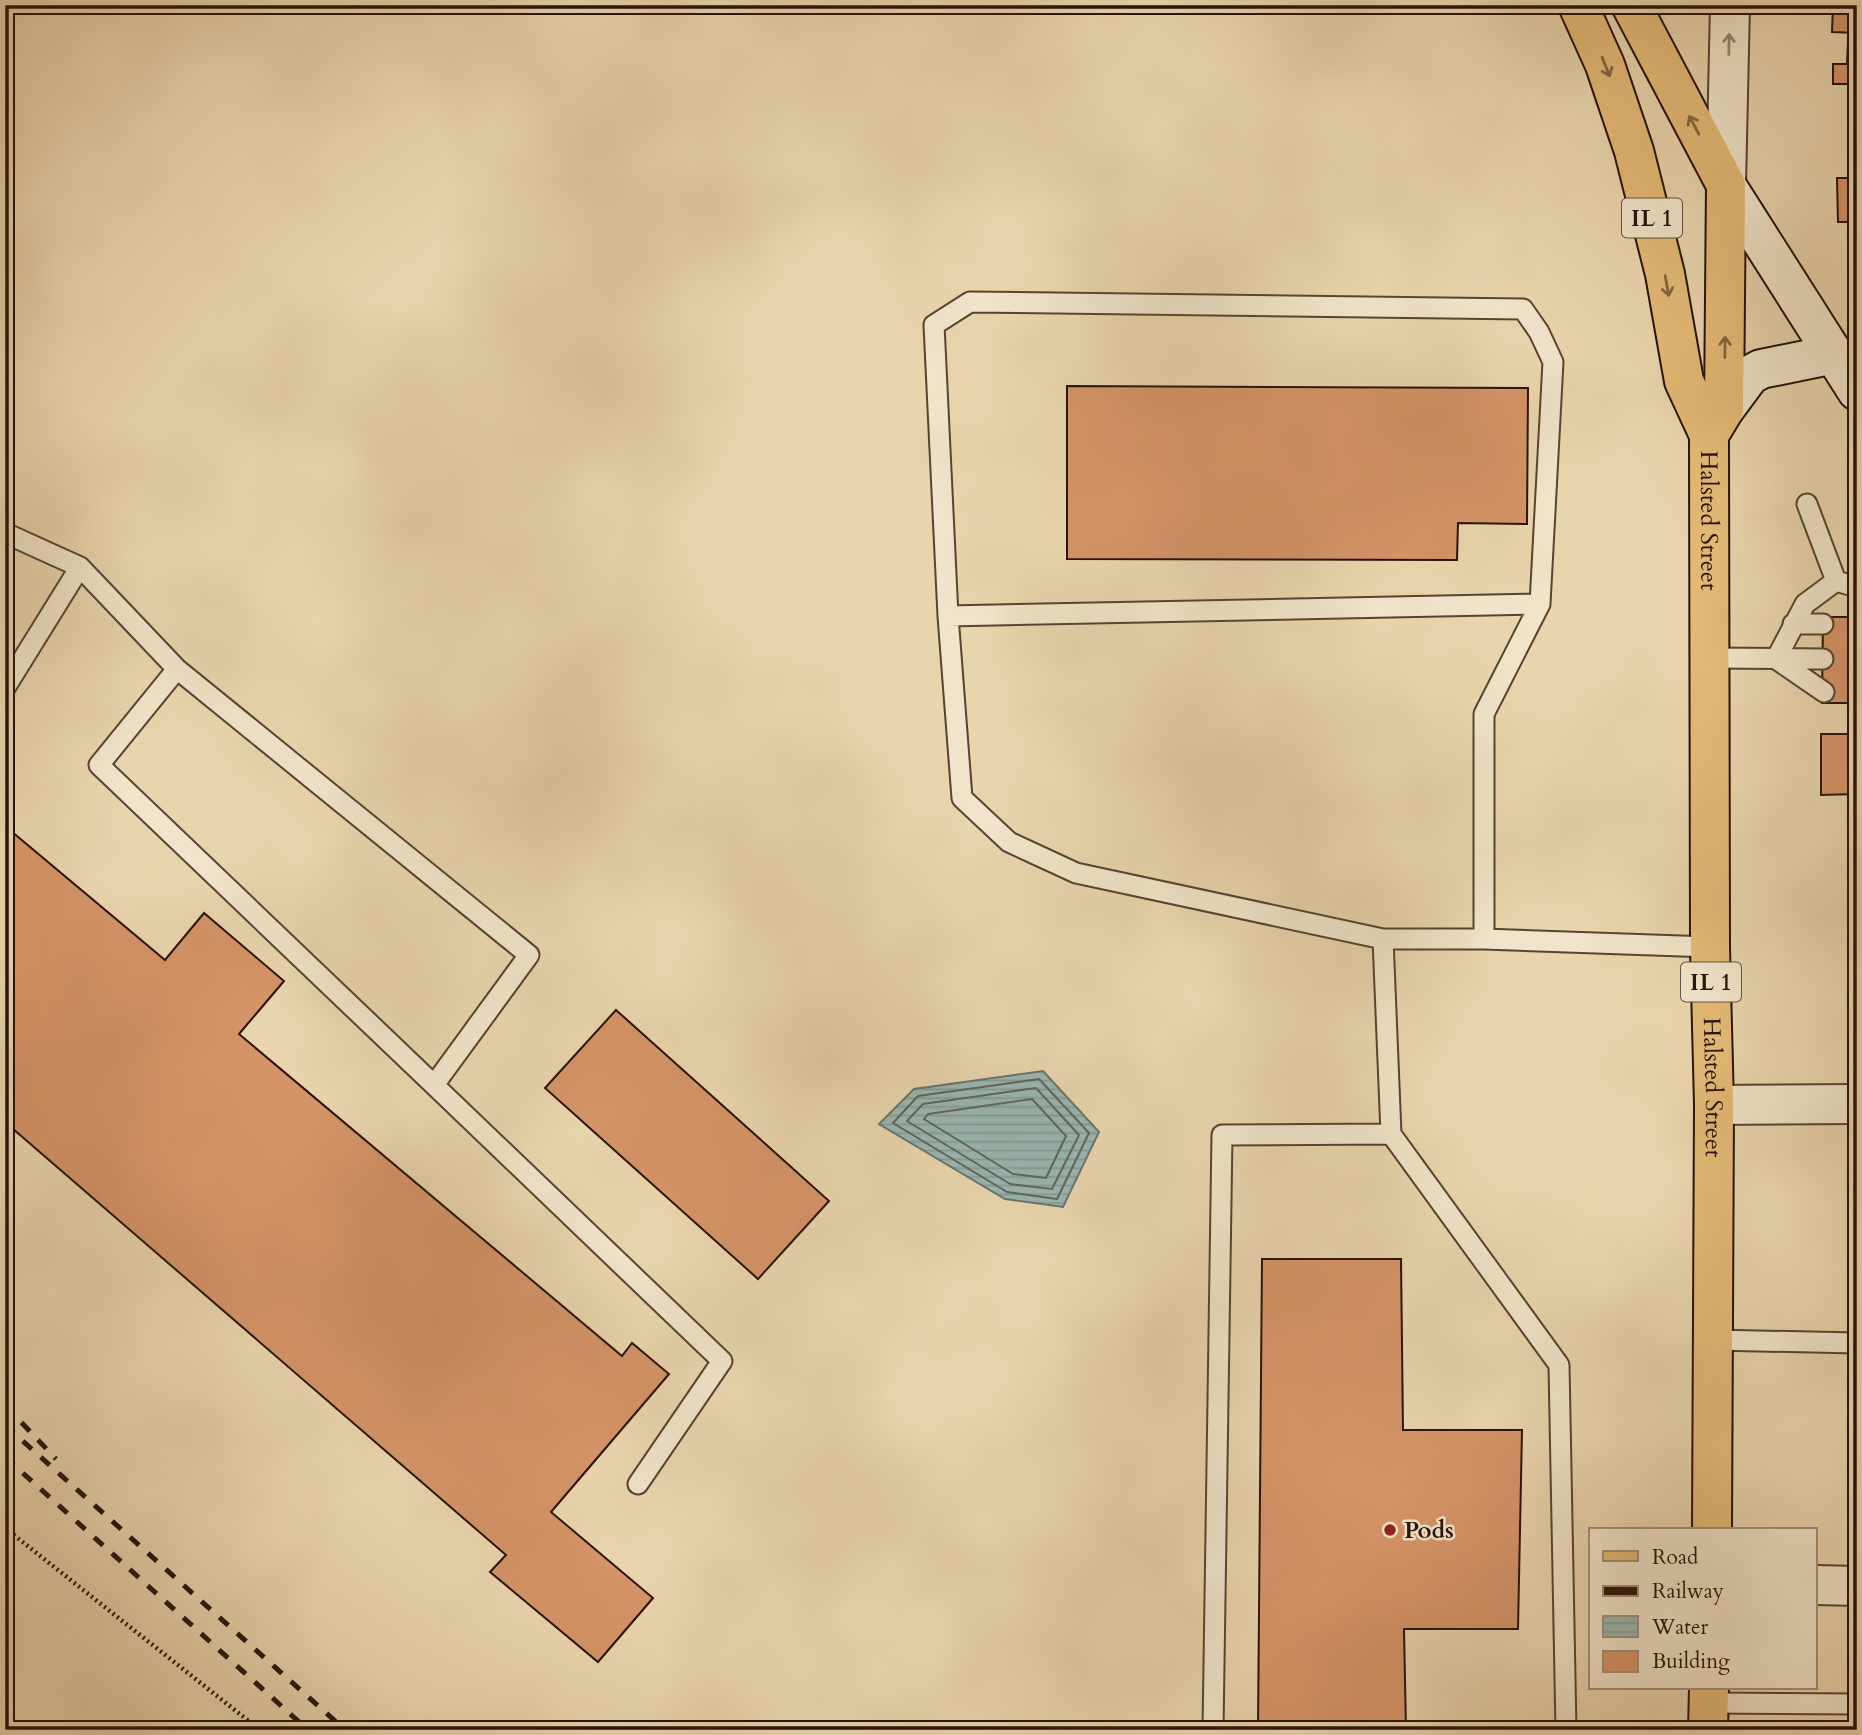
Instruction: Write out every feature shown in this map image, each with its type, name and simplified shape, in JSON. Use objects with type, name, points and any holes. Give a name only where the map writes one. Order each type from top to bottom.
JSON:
[{"type":"main road","name":"Halsted Street","points":[[1578,5],[1605,65],[1634,151],[1665,274],[1684,381],[1717,423]]},
{"type":"main road","name":"Halsted Street","points":[[1631,5],[1726,185],[1711,658],[1710,947],[1714,1105],[1712,1528]]},
{"type":"street","name":"Halsted Street","points":[[1726,185],[1730,5]]},
{"type":"street","points":[[1726,185],[1846,348],[1857,391]]},
{"type":"street","points":[[1717,423],[1744,382],[1761,369],[1846,348]]},
{"type":"street","points":[[1714,1105],[1857,1104]]},
{"type":"street","points":[[1816,1585],[1857,1586]]},
{"type":"lane","points":[[1484,939],[1484,715],[1540,604],[1553,362],[1539,332],[1523,309],[970,302],[934,325],[948,616],[962,798],[1009,842],[1076,873],[1383,939],[1484,939],[1710,947]]},
{"type":"lane","points":[[1807,504],[1836,581]]},
{"type":"lane","points":[[5,533],[80,567],[177,669],[529,955],[434,1085]]},
{"type":"lane","points":[[5,688],[11,664],[80,567]]},
{"type":"lane","points":[[1776,659],[1805,604],[1836,581]]},
{"type":"lane","points":[[1836,581],[1857,587]]},
{"type":"lane","points":[[948,616],[1540,604]]},
{"type":"lane","points":[[1793,624],[1823,624]]},
{"type":"lane","points":[[1711,658],[1823,659]]},
{"type":"lane","points":[[1776,659],[1824,692]]},
{"type":"lane","points":[[177,669],[99,765],[722,1361],[638,1484]]},
{"type":"lane","points":[[1383,939],[1391,1134],[1559,1365],[1566,1730]]},
{"type":"lane","points":[[1213,1730],[1222,1135],[1391,1134]]},
{"type":"lane","points":[[1714,1340],[1857,1343]]},
{"type":"lane","points":[[1708,1707],[1857,1704]]},
{"type":"path","points":[[5,1528],[260,1730]]},
{"type":"water","points":[[1043,1071],[1099,1132],[1063,1207],[1005,1199],[879,1124],[914,1089]]},
{"type":"building","points":[[1833,5],[1857,5],[1857,33],[1832,32]]},
{"type":"building","points":[[1848,42],[1857,42],[1857,84],[1833,84],[1833,64],[1847,64]]},
{"type":"building","points":[[1837,178],[1857,178],[1857,222],[1838,222]]},
{"type":"building","points":[[1067,386],[1528,388],[1527,524],[1458,523],[1457,560],[1067,559]]},
{"type":"building","points":[[1823,617],[1857,617],[1857,703],[1822,703]]},
{"type":"building","points":[[1821,734],[1857,734],[1857,794],[1821,795]]},
{"type":"building","points":[[5,826],[165,960],[204,913],[284,981],[239,1034],[622,1356],[632,1343],[669,1374],[551,1512],[653,1598],[598,1662],[490,1572],[506,1555],[5,1122]]},
{"type":"building","points":[[616,1010],[829,1201],[758,1279],[545,1088]]},
{"type":"building","name":"Pods","points":[[1262,1259],[1401,1259],[1403,1430],[1522,1430],[1518,1629],[1404,1629],[1406,1730],[1258,1730]]},
{"type":"railway","points":[[5,1405],[56,1459]]},
{"type":"railway","points":[[5,1425],[345,1730]]},
{"type":"railway","points":[[5,1457],[308,1730]]},
{"type":"place","name":"Pods","points":[[1390,1530]]}]
